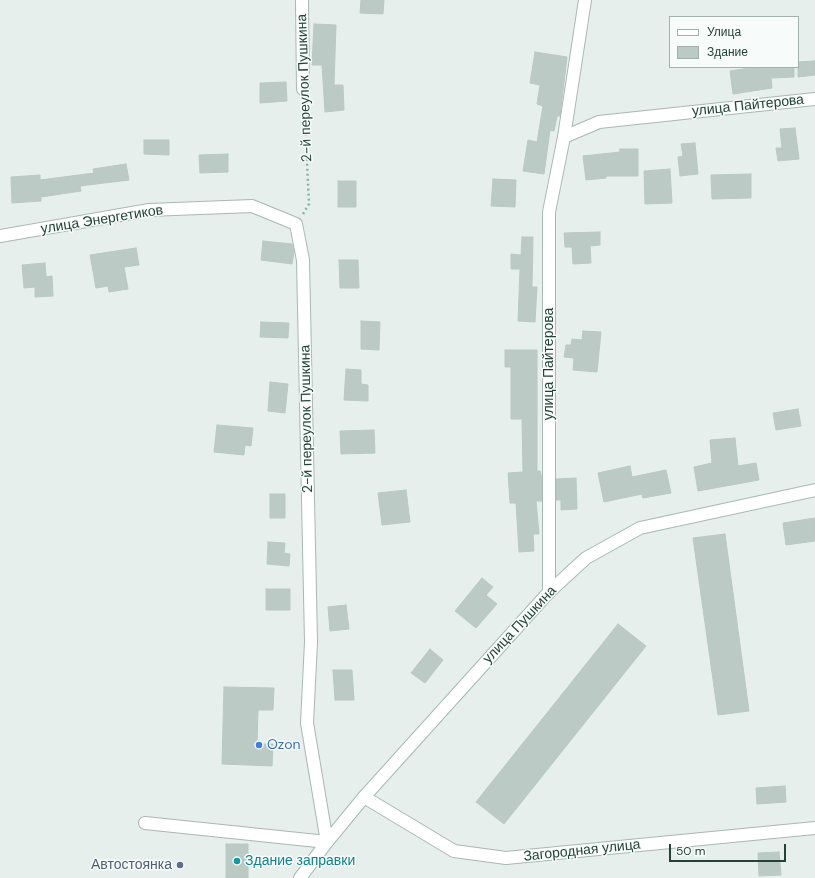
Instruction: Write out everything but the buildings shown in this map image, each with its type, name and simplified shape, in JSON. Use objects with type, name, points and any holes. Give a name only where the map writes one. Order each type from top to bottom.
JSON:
[{"type":"street","name":"2-й переулок Пушкина","points":[[302,0],[303,89]]},
{"type":"street","name":"улица Пайтерова","points":[[549,592],[549,212],[564,137],[585,0]]},
{"type":"street","name":"улица Пайтерова","points":[[564,137],[599,122],[815,98]]},
{"type":"street","name":"улица Энергетиков","points":[[0,236],[149,210],[252,206],[296,224]]},
{"type":"street","name":"2-й переулок Пушкина","points":[[296,224],[304,268],[311,642],[307,723],[327,842]]},
{"type":"street","name":"улица Пушкина","points":[[300,878],[364,797],[549,592],[586,558],[640,528],[815,490]]},
{"type":"street","name":"Загородная улица","points":[[364,797],[454,851],[506,858],[815,828]]},
{"type":"street","points":[[145,823],[327,842]]},
{"type":"path","name":"2-й переулок Пушкина","points":[[296,224],[309,204],[303,89]]},
{"type":"place","name":"Ozon","points":[[259,745]]},
{"type":"place","name":"Здание заправки","points":[[237,861]]},
{"type":"place","name":"Автостоянка","points":[[180,865]]}]
